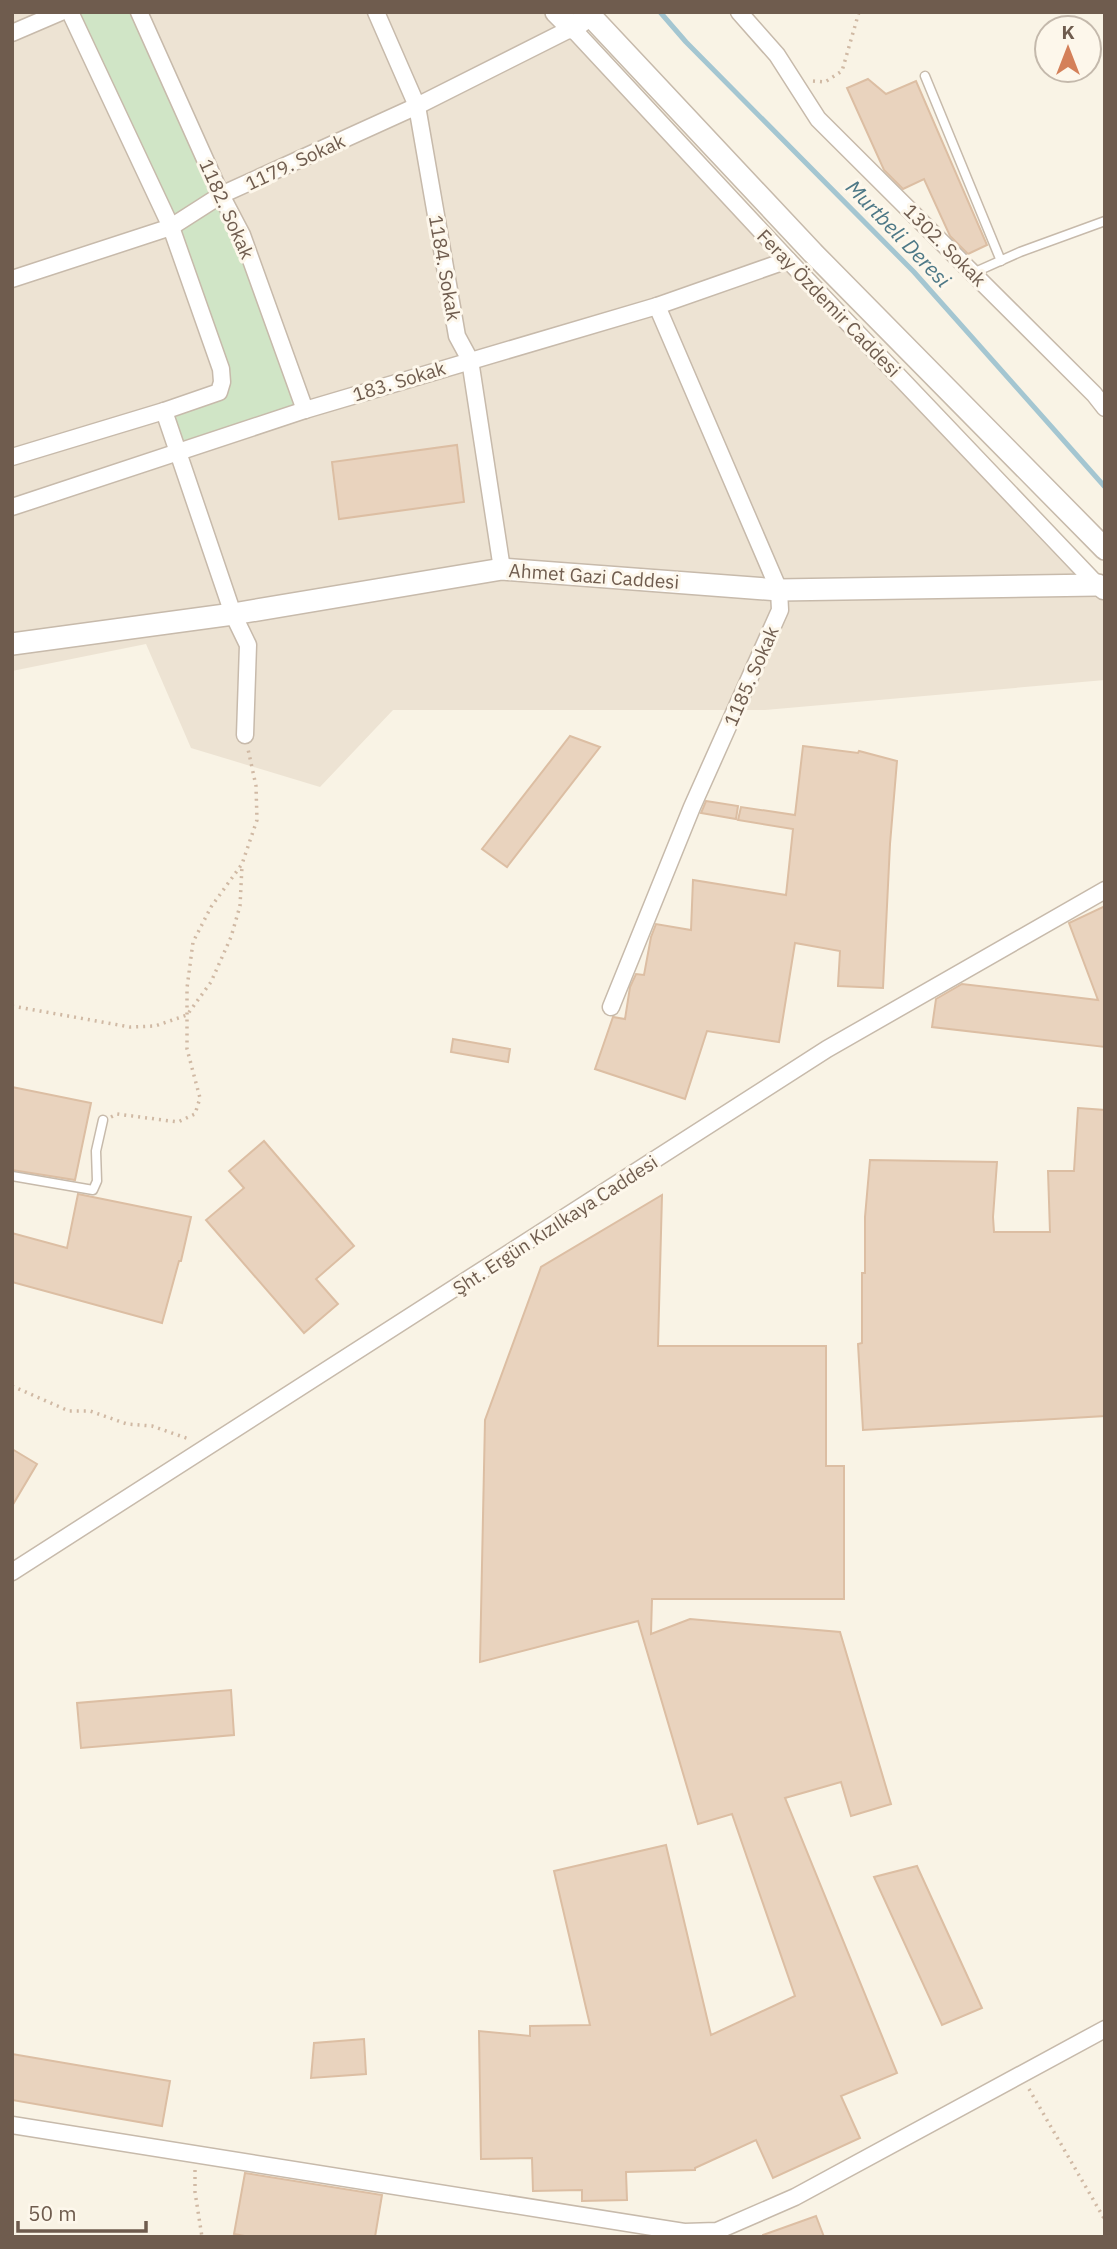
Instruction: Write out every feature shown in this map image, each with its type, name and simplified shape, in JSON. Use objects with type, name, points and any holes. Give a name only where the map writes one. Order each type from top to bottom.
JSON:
[{"type":"street","points":[[12,33],[61,12]]},
{"type":"street","points":[[12,457],[219,392],[222,383],[221,369],[172,227],[70,12]]},
{"type":"street","name":"1182. Sokak","points":[[139,12],[221,195],[242,235],[305,410]]},
{"type":"street","name":"1184. Sokak","points":[[376,12],[417,106],[457,336],[470,360],[502,569]]},
{"type":"street","name":"Feray Özdemir Caddesi","points":[[556,12],[1101,589]]},
{"type":"street","name":"1302. Sokak","points":[[739,12],[777,55],[818,119],[1105,408]]},
{"type":"street","points":[[572,28],[588,14],[804,243],[1105,549]]},
{"type":"street","name":"1179. Sokak","points":[[12,279],[172,227],[221,195],[417,106],[572,28]]},
{"type":"street","name":"183. Sokak","points":[[12,507],[305,410],[657,306],[788,260]]},
{"type":"street","points":[[657,306],[779,590]]},
{"type":"street","points":[[164,411],[233,614],[248,645],[245,735]]},
{"type":"street","name":"Ahmet Gazi Caddesi","points":[[14,640],[233,614],[502,569],[779,590],[1101,589]]},
{"type":"street","name":"1185. Sokak","points":[[611,1007],[692,807],[780,610],[779,590]]},
{"type":"street","name":"Şht. Ergün Kızılkaya Caddesi","points":[[12,1573],[827,1049],[1105,890]]},
{"type":"street","points":[[12,2125],[684,2232],[717,2231],[795,2197],[1105,2029]]},
{"type":"lane","points":[[925,76],[1001,261]]},
{"type":"lane","points":[[973,273],[1105,221]]},
{"type":"lane","points":[[12,1176],[93,1190],[97,1172],[96,1150],[103,1120]]},
{"type":"path","points":[[793,80],[825,82],[842,71],[859,12]]},
{"type":"path","points":[[12,1006],[130,1027],[155,1026],[187,1016],[211,982],[231,937],[240,906],[242,864],[257,820],[256,786],[245,735]]},
{"type":"path","points":[[103,1120],[117,1114],[178,1122],[195,1114],[200,1098],[187,1049],[187,988],[193,942],[211,907],[242,864]]},
{"type":"path","points":[[12,1386],[69,1411],[90,1411],[127,1424],[152,1426],[177,1433],[208,1448]]},
{"type":"path","points":[[1020,2075],[1105,2220]]},
{"type":"path","points":[[195,2154],[195,2192],[202,2237]]},
{"type":"shaded area","points":[[12,12],[556,12],[1105,598],[1105,680],[765,710],[393,710],[320,787],[191,748],[146,644],[12,671]]},
{"type":"green space","points":[[70,12],[139,12],[221,195],[305,410],[178,454],[164,411],[222,382],[171,227]]},
{"type":"building","points":[[868,79],[886,94],[916,81],[987,245],[968,254],[950,236],[924,179],[903,189],[884,170],[847,88]]},
{"type":"building","points":[[457,445],[464,502],[339,519],[332,462]]},
{"type":"building","points":[[570,736],[600,747],[507,867],[482,849]]},
{"type":"building","points":[[803,746],[859,751],[897,761],[883,988],[838,986],[840,951],[795,943],[779,1042],[707,1031],[685,1099],[595,1069],[613,1017],[625,1019],[630,987],[636,974],[644,975],[656,924],[691,930],[693,880],[786,895],[793,829],[738,820],[741,807],[795,815]]},
{"type":"building","points":[[706,801],[738,806],[736,819],[701,813]]},
{"type":"building","points":[[1105,906],[1105,1047],[932,1027],[936,999],[962,984],[1098,1000],[1069,923]]},
{"type":"building","points":[[453,1039],[510,1049],[508,1062],[451,1052]]},
{"type":"building","points":[[12,1087],[91,1103],[75,1180],[12,1170]]},
{"type":"building","points":[[1078,1108],[1105,1110],[1105,1416],[863,1430],[858,1344],[862,1343],[862,1273],[865,1273],[865,1217],[870,1160],[997,1162],[994,1232],[1050,1232],[1048,1171],[1074,1171]]},
{"type":"building","points":[[264,1141],[354,1246],[316,1279],[338,1304],[304,1333],[206,1220],[244,1188],[229,1171]]},
{"type":"building","points":[[78,1194],[191,1217],[162,1323],[12,1282],[12,1233],[67,1248]]},
{"type":"building","points":[[662,1195],[658,1346],[826,1346],[826,1466],[844,1466],[844,1599],[652,1599],[651,1634],[690,1619],[840,1632],[891,1804],[851,1816],[841,1782],[785,1798],[897,2073],[841,2096],[860,2138],[773,2178],[756,2140],[695,2170],[626,2172],[627,2200],[582,2201],[582,2190],[533,2191],[532,2158],[481,2159],[479,2031],[530,2036],[530,2026],[590,2025],[554,1871],[666,1845],[711,2035],[795,1996],[732,1814],[698,1824],[638,1621],[480,1662],[485,1420],[541,1267]]},
{"type":"building","points":[[12,1449],[37,1464],[12,1506]]},
{"type":"building","points":[[231,1690],[234,1735],[81,1748],[77,1703]]},
{"type":"building","points":[[917,1866],[982,2008],[942,2025],[874,1877]]},
{"type":"building","points":[[364,2039],[366,2074],[311,2078],[314,2043]]},
{"type":"building","points":[[12,2054],[170,2081],[162,2126],[12,2100]]},
{"type":"building","points":[[245,2173],[382,2195],[375,2237],[250,2237],[234,2234]]},
{"type":"building","points":[[816,2216],[824,2237],[763,2237],[763,2235]]},
{"type":"waterway","name":"Murtbeli Deresi","points":[[660,12],[686,42],[914,272],[1105,487]]}]
